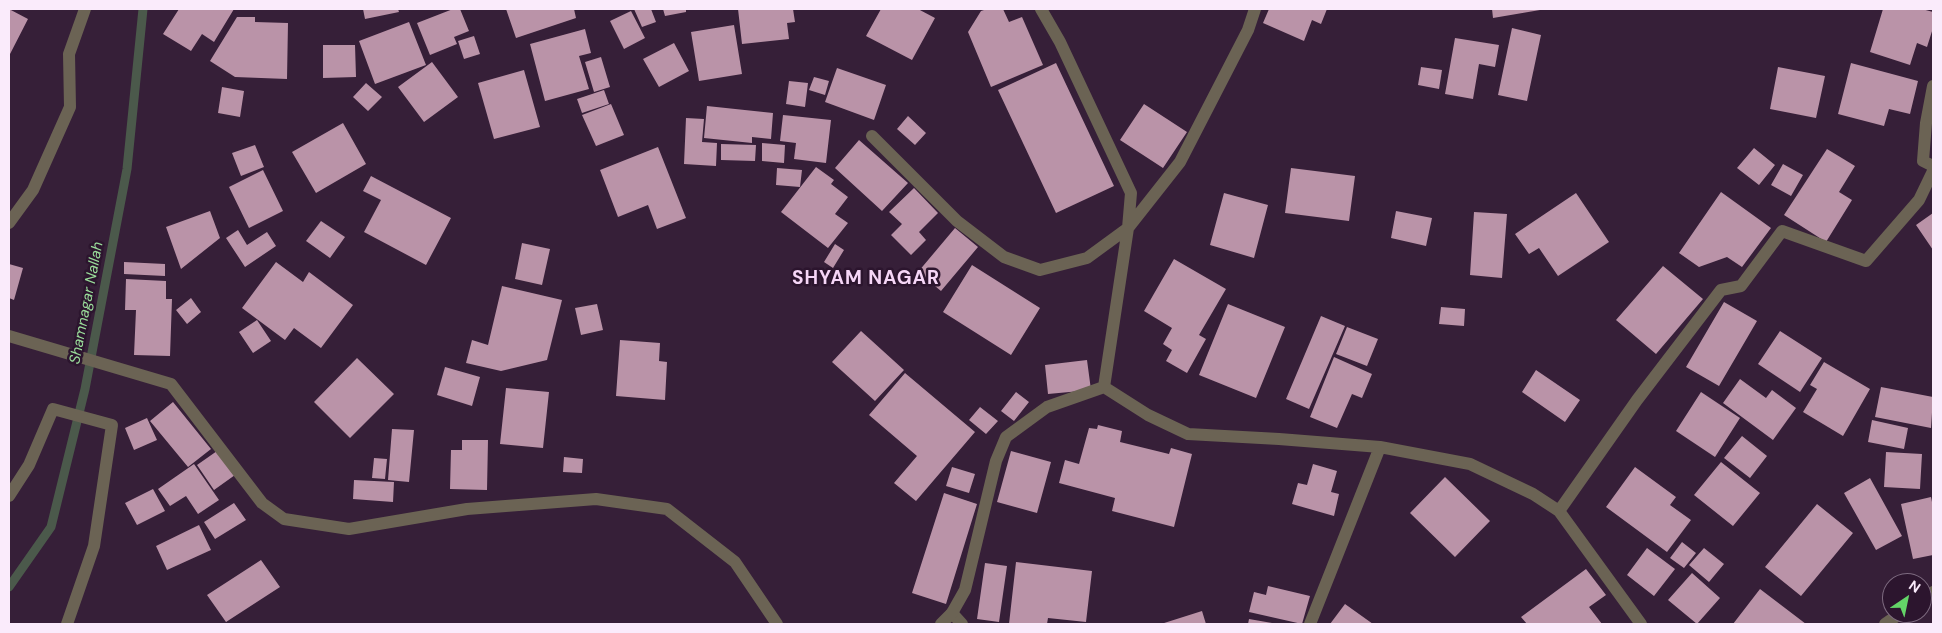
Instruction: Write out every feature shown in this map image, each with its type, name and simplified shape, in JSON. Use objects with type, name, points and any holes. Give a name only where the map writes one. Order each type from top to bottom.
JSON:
[{"type":"street","points":[[9,223],[33,190],[70,107],[69,54],[85,9]]},
{"type":"street","points":[[69,54],[91,9]]},
{"type":"street","points":[[1041,9],[1060,42],[1130,193],[1128,228],[1104,387]]},
{"type":"street","points":[[872,136],[958,221],[1004,257],[1040,270],[1087,258],[1128,228],[1180,162],[1248,30],[1255,9]]},
{"type":"street","points":[[1933,86],[1926,123],[1923,161],[1933,166]]},
{"type":"street","points":[[1558,511],[1637,400],[1721,290],[1741,286],[1782,231],[1866,261],[1919,200],[1933,171]]},
{"type":"street","points":[[9,336],[171,384],[262,502],[284,519],[349,529],[468,509],[596,498],[667,509],[736,562],[777,624]]},
{"type":"street","points":[[1104,387],[1148,415],[1188,434],[1380,447],[1470,464],[1533,494],[1558,511],[1641,624]]},
{"type":"street","points":[[941,624],[952,613],[964,590],[996,461],[1006,437],[1047,407],[1104,387]]},
{"type":"street","points":[[9,496],[29,465],[53,409],[112,426],[94,546],[67,624]]},
{"type":"street","points":[[1310,624],[1380,447]]},
{"type":"street","points":[[952,613],[962,624]]},
{"type":"building","points":[[9,9],[28,19],[9,56]]},
{"type":"building","points":[[179,9],[234,9],[214,42],[202,34],[191,51],[163,34]]},
{"type":"building","points":[[363,9],[398,9],[399,12],[365,19]]},
{"type":"building","points":[[453,9],[460,9],[469,31],[454,37],[457,44],[430,55],[417,23]]},
{"type":"building","points":[[506,9],[574,9],[576,18],[516,38]]},
{"type":"building","points":[[634,9],[651,9],[656,22],[642,27]]},
{"type":"building","points":[[663,9],[686,9],[686,12],[665,16]]},
{"type":"building","points":[[738,9],[793,9],[795,22],[787,23],[789,39],[742,44]]},
{"type":"building","points":[[881,9],[918,9],[935,18],[912,60],[866,36]]},
{"type":"building","points":[[1003,9],[1009,22],[1022,17],[1043,65],[991,87],[968,32],[981,11]]},
{"type":"building","points":[[1269,9],[1327,9],[1321,24],[1312,20],[1304,41],[1263,23]]},
{"type":"building","points":[[1492,9],[1540,9],[1540,10],[1493,18]]},
{"type":"building","points":[[1883,9],[1922,9],[1933,12],[1933,28],[1927,47],[1917,43],[1910,65],[1870,52]]},
{"type":"building","points":[[631,11],[645,38],[624,49],[610,21]]},
{"type":"building","points":[[237,17],[255,17],[255,22],[288,23],[287,79],[235,77],[210,61]]},
{"type":"building","points":[[409,22],[426,65],[375,84],[359,41]]},
{"type":"building","points":[[734,25],[742,74],[699,81],[691,32]]},
{"type":"building","points":[[1512,28],[1541,35],[1527,101],[1498,95]]},
{"type":"building","points":[[585,29],[591,53],[579,56],[589,89],[545,101],[530,44]]},
{"type":"building","points":[[474,36],[480,54],[464,59],[458,41]]},
{"type":"building","points":[[1455,38],[1499,45],[1495,67],[1479,64],[1473,99],[1445,94]]},
{"type":"building","points":[[674,43],[689,71],[659,87],[643,59]]},
{"type":"building","points":[[323,45],[355,45],[356,77],[323,78]]},
{"type":"building","points":[[601,57],[610,87],[594,92],[585,62]]},
{"type":"building","points":[[432,62],[458,97],[424,122],[398,87]]},
{"type":"building","points":[[1056,63],[1114,186],[1056,213],[998,90]]},
{"type":"building","points":[[1851,63],[1918,81],[1910,114],[1889,109],[1884,126],[1838,114]]},
{"type":"building","points":[[1421,67],[1442,70],[1439,89],[1418,85]]},
{"type":"building","points":[[1778,67],[1825,76],[1816,118],[1770,109]]},
{"type":"building","points":[[837,68],[886,85],[874,120],[825,102]]},
{"type":"building","points":[[524,70],[540,127],[494,139],[478,83]]},
{"type":"building","points":[[814,77],[829,81],[825,95],[809,90]]},
{"type":"building","points":[[789,81],[808,83],[805,107],[786,104]]},
{"type":"building","points":[[366,83],[382,97],[368,111],[353,97]]},
{"type":"building","points":[[222,87],[244,91],[240,117],[218,113]]},
{"type":"building","points":[[604,90],[609,104],[582,113],[577,99]]},
{"type":"building","points":[[611,104],[624,135],[596,146],[582,115]]},
{"type":"building","points":[[1144,104],[1187,132],[1163,168],[1120,140]]},
{"type":"building","points":[[707,106],[773,113],[771,139],[752,137],[752,143],[704,138]]},
{"type":"building","points":[[783,115],[831,120],[826,163],[794,159],[796,143],[780,141]]},
{"type":"building","points":[[908,116],[926,133],[915,145],[897,129]]},
{"type":"building","points":[[686,118],[704,119],[702,142],[717,143],[716,166],[684,164]]},
{"type":"building","points":[[343,123],[366,164],[316,193],[292,152]]},
{"type":"building","points":[[859,140],[908,183],[882,211],[835,168]]},
{"type":"building","points":[[762,143],[785,145],[784,163],[762,161]]},
{"type":"building","points":[[721,144],[756,145],[755,161],[721,160]]},
{"type":"building","points":[[255,145],[264,167],[241,176],[232,153]]},
{"type":"building","points":[[658,147],[686,218],[657,229],[648,205],[618,217],[600,170]]},
{"type":"building","points":[[1754,148],[1775,165],[1759,185],[1737,168]]},
{"type":"building","points":[[1827,149],[1855,166],[1839,192],[1852,200],[1826,242],[1784,215]]},
{"type":"building","points":[[1783,164],[1803,175],[1791,196],[1771,185]]},
{"type":"building","points":[[816,167],[834,180],[831,184],[848,197],[835,214],[848,223],[828,248],[781,212]]},
{"type":"building","points":[[777,168],[802,170],[800,187],[776,185]]},
{"type":"building","points":[[1291,168],[1355,176],[1349,221],[1285,213]]},
{"type":"building","points":[[263,170],[283,211],[249,228],[229,187]]},
{"type":"building","points":[[371,176],[451,218],[426,265],[364,232],[381,200],[363,191]]},
{"type":"building","points":[[914,188],[938,213],[919,232],[926,240],[911,255],[891,235],[902,224],[889,212]]},
{"type":"building","points":[[1721,192],[1771,228],[1742,267],[1727,257],[1699,267],[1679,253]]},
{"type":"building","points":[[1224,193],[1268,205],[1254,258],[1210,245]]},
{"type":"building","points":[[1576,193],[1609,242],[1558,276],[1539,248],[1529,254],[1515,234]]},
{"type":"building","points":[[210,211],[220,238],[181,269],[166,227]]},
{"type":"building","points":[[1396,211],[1432,218],[1426,246],[1391,238]]},
{"type":"building","points":[[1474,212],[1507,214],[1502,278],[1470,275]]},
{"type":"building","points":[[1933,213],[1933,250],[1916,225]]},
{"type":"building","points":[[321,221],[345,237],[330,258],[306,241]]},
{"type":"building","points":[[955,228],[978,247],[941,291],[918,272]]},
{"type":"building","points":[[238,230],[247,245],[267,232],[276,246],[245,267],[226,238]]},
{"type":"building","points":[[522,243],[550,249],[542,285],[515,279]]},
{"type":"building","points":[[835,244],[844,250],[833,268],[824,262]]},
{"type":"building","points":[[1174,259],[1226,289],[1199,335],[1206,339],[1187,373],[1166,361],[1172,350],[1163,344],[1172,328],[1144,311]]},
{"type":"building","points":[[124,262],[165,264],[165,276],[124,274]]},
{"type":"building","points":[[276,262],[303,282],[309,272],[353,305],[321,348],[294,328],[285,340],[242,308]]},
{"type":"building","points":[[9,264],[23,268],[14,300],[9,298]]},
{"type":"building","points":[[972,265],[1040,308],[1011,355],[943,312]]},
{"type":"building","points":[[1663,266],[1703,299],[1656,354],[1616,320]]},
{"type":"building","points":[[126,279],[166,281],[166,299],[172,299],[170,356],[134,355],[136,310],[125,310]]},
{"type":"building","points":[[502,286],[562,300],[547,360],[501,371],[466,363],[472,340],[488,345]]},
{"type":"building","points":[[191,298],[201,312],[187,324],[176,310]]},
{"type":"building","points":[[1724,302],[1757,321],[1719,386],[1686,367]]},
{"type":"building","points":[[597,304],[603,330],[581,335],[575,308]]},
{"type":"building","points":[[1228,304],[1285,327],[1256,398],[1199,375]]},
{"type":"building","points":[[1441,307],[1465,309],[1464,326],[1439,324]]},
{"type":"building","points":[[1321,316],[1345,326],[1309,409],[1286,399]]},
{"type":"building","points":[[257,320],[271,341],[253,353],[239,332]]},
{"type":"building","points":[[1347,327],[1378,339],[1367,366],[1336,354]]},
{"type":"building","points":[[861,331],[904,370],[875,401],[832,362]]},
{"type":"building","points":[[1780,331],[1822,358],[1800,392],[1758,364]]},
{"type":"building","points":[[620,340],[660,343],[659,361],[667,362],[665,400],[616,396]]},
{"type":"building","points":[[1334,357],[1372,374],[1362,398],[1352,394],[1337,428],[1310,417]]},
{"type":"building","points":[[357,358],[394,394],[350,438],[314,402]]},
{"type":"building","points":[[1087,360],[1091,390],[1048,394],[1045,365]]},
{"type":"building","points":[[1824,362],[1870,389],[1843,436],[1803,412],[1817,389],[1810,385]]},
{"type":"building","points":[[445,367],[480,377],[472,406],[437,395]]},
{"type":"building","points":[[1536,370],[1580,400],[1565,422],[1522,392]]},
{"type":"building","points":[[905,373],[975,432],[916,501],[894,483],[917,456],[869,415]]},
{"type":"building","points":[[1740,379],[1766,398],[1772,390],[1796,408],[1773,440],[1723,403]]},
{"type":"building","points":[[1881,387],[1933,397],[1931,428],[1875,417]]},
{"type":"building","points":[[506,388],[549,392],[543,448],[500,444]]},
{"type":"building","points":[[1016,392],[1029,402],[1014,421],[1001,411]]},
{"type":"building","points":[[1701,392],[1740,418],[1715,457],[1676,431]]},
{"type":"building","points":[[173,402],[211,449],[188,467],[150,421]]},
{"type":"building","points":[[980,407],[998,421],[986,434],[969,420]]},
{"type":"building","points":[[147,418],[157,440],[134,450],[125,428]]},
{"type":"building","points":[[1872,420],[1908,428],[1904,449],[1868,442]]},
{"type":"building","points":[[1098,425],[1122,431],[1120,442],[1169,454],[1171,448],[1192,454],[1174,527],[1112,511],[1115,498],[1059,483],[1065,460],[1079,464],[1089,428],[1097,429]]},
{"type":"building","points":[[392,429],[414,430],[409,482],[388,480]]},
{"type":"building","points":[[1742,436],[1767,456],[1750,478],[1724,458]]},
{"type":"building","points":[[462,440],[488,440],[487,490],[450,489],[451,450],[462,450]]},
{"type":"building","points":[[217,451],[235,475],[214,490],[197,465]]},
{"type":"building","points":[[1011,451],[1051,462],[1037,513],[997,502]]},
{"type":"building","points":[[1886,452],[1922,454],[1920,489],[1884,487]]},
{"type":"building","points":[[564,457],[583,459],[582,473],[563,472]]},
{"type":"building","points":[[374,458],[387,459],[385,479],[372,478]]},
{"type":"building","points":[[1721,462],[1760,493],[1733,526],[1694,495]]},
{"type":"building","points":[[194,464],[219,500],[198,514],[186,496],[170,506],[158,489]]},
{"type":"building","points":[[1313,464],[1337,471],[1331,492],[1339,494],[1334,516],[1292,504],[1298,483],[1307,485]]},
{"type":"building","points":[[952,467],[975,474],[969,493],[946,486]]},
{"type":"building","points":[[1635,467],[1676,497],[1670,505],[1691,520],[1667,552],[1606,507]]},
{"type":"building","points":[[1445,477],[1490,521],[1455,557],[1410,513]]},
{"type":"building","points":[[1870,478],[1902,536],[1876,550],[1844,493]]},
{"type":"building","points":[[354,480],[394,482],[393,502],[353,499]]},
{"type":"building","points":[[153,489],[165,511],[137,525],[125,503]]},
{"type":"building","points":[[944,493],[977,504],[946,604],[912,593]]},
{"type":"building","points":[[1931,497],[1933,507],[1933,555],[1913,559],[1901,504]]},
{"type":"building","points":[[234,503],[246,520],[215,539],[204,522]]},
{"type":"building","points":[[1817,504],[1853,533],[1801,596],[1765,567]]},
{"type":"building","points":[[199,525],[211,550],[167,570],[156,546]]},
{"type":"building","points":[[1682,542],[1696,553],[1684,568],[1670,558]]},
{"type":"building","points":[[1647,548],[1675,569],[1654,596],[1627,575]]},
{"type":"building","points":[[1704,548],[1724,564],[1709,582],[1689,565]]},
{"type":"building","points":[[261,560],[280,587],[226,622],[207,595]]},
{"type":"building","points":[[1016,562],[1092,571],[1086,622],[1048,618],[1047,624],[1009,624]]},
{"type":"building","points":[[985,563],[1007,566],[999,622],[977,619]]},
{"type":"building","points":[[1586,569],[1606,595],[1589,607],[1602,624],[1527,624],[1521,617]]},
{"type":"building","points":[[1692,573],[1720,598],[1697,624],[1668,600]]},
{"type":"building","points":[[1268,586],[1310,596],[1302,624],[1249,612],[1254,592],[1266,595]]},
{"type":"building","points":[[1760,589],[1806,624],[1733,624]]},
{"type":"building","points":[[1345,604],[1373,624],[1330,624]]},
{"type":"building","points":[[1202,611],[1206,624],[1161,624]]},
{"type":"building","points":[[1249,619],[1272,623],[1272,624],[1248,624]]},
{"type":"waterway","name":"Shamnagar Nallah","points":[[9,587],[51,527],[85,389],[127,169],[143,9]]},
{"type":"district","name":"SHYAM NAGAR","points":[[866,279]]}]
